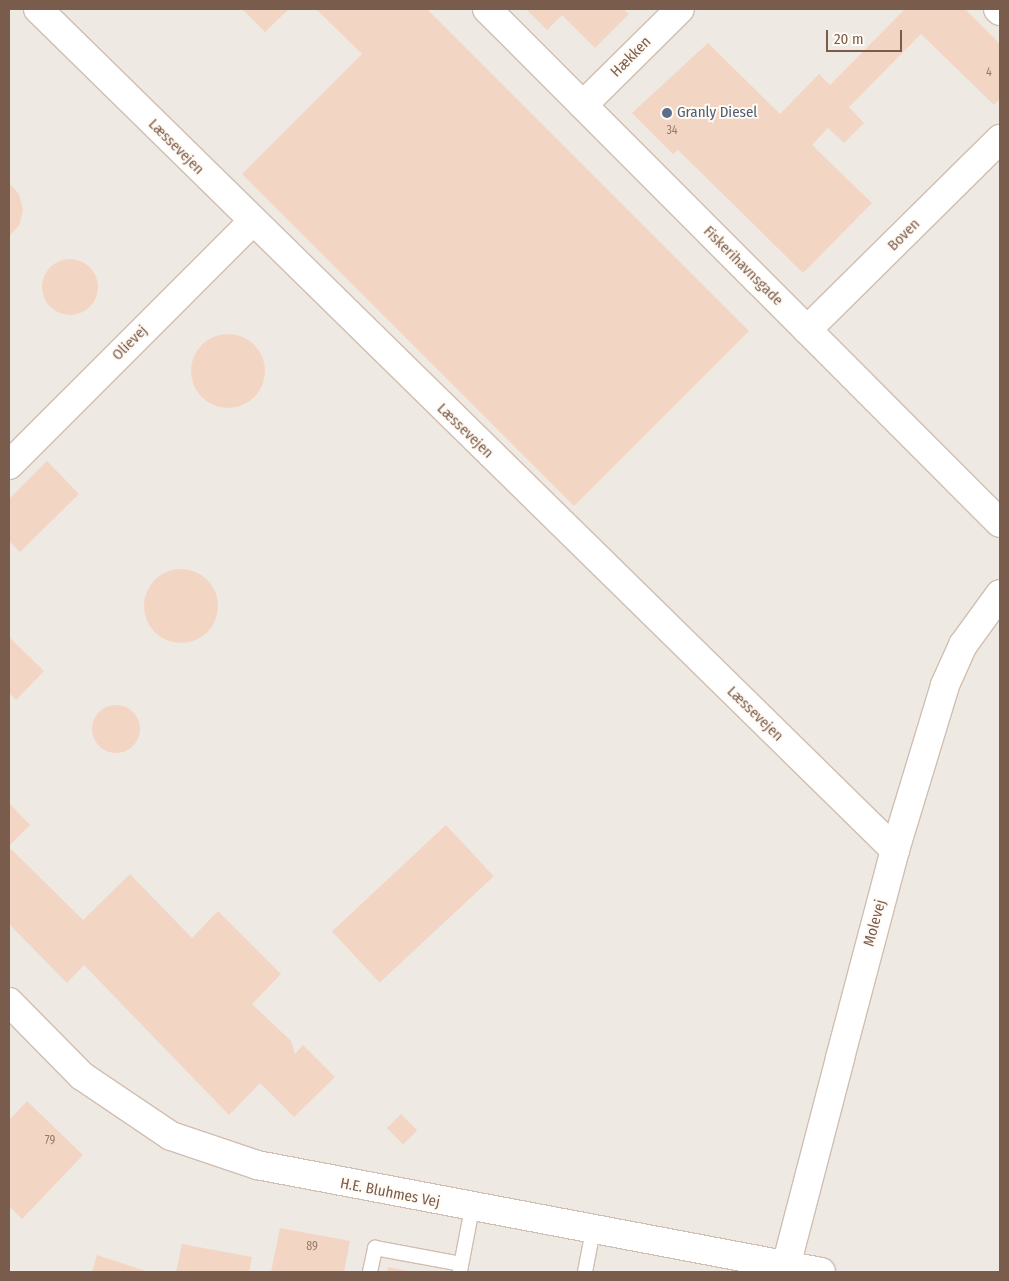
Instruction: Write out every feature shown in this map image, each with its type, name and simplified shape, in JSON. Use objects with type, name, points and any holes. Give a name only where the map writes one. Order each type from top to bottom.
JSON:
[{"type":"street","name":"Læssevejen","points":[[38,9],[251,222],[895,850]]},
{"type":"street","name":"Fiskerihavnsgade","points":[[486,9],[1000,524]]},
{"type":"street","name":"Hækken","points":[[583,105],[680,9]]},
{"type":"street","name":"Boven","points":[[807,330],[1000,139]]},
{"type":"street","name":"Olievej","points":[[9,464],[251,222]]},
{"type":"street","name":"Molevej","points":[[801,1270],[840,1058],[895,850],[945,685],[963,645],[1000,594]]},
{"type":"street","name":"H.E. Bluhmes Vej","points":[[12,1011],[82,1076],[171,1136],[257,1165],[801,1270]]},
{"type":"lane","points":[[370,1272],[375,1248],[461,1268],[472,1208]]},
{"type":"lane","points":[[585,1272],[593,1230]]},
{"type":"shaded area","points":[[9,9],[1000,9],[1000,1272],[9,1272]]},
{"type":"building","points":[[242,9],[289,9],[265,32]]},
{"type":"building","points":[[316,9],[427,9],[749,331],[574,506],[242,174],[362,54]]},
{"type":"building","points":[[526,9],[623,9],[629,14],[595,48],[562,15],[547,30]]},
{"type":"building","points":[[905,9],[965,9],[1000,44],[1000,99],[994,105],[921,34],[849,107],[864,123],[844,143],[828,128],[812,145],[872,203],[803,273],[678,150],[673,154],[632,113],[708,43],[780,114],[819,74],[830,85]]},
{"type":"building","points":[[9,183],[19,194],[23,210],[19,226],[9,236]]},
{"type":"building","points":[[70,259],[90,267],[98,287],[90,307],[70,315],[50,307],[42,287],[50,267]]},
{"type":"building","points":[[228,334],[249,340],[259,350],[265,371],[259,392],[249,402],[228,408],[207,402],[197,392],[191,371],[197,350],[207,340]]},
{"type":"building","points":[[47,461],[79,494],[20,552],[9,541],[9,499]]},
{"type":"building","points":[[181,569],[202,575],[212,585],[218,606],[212,627],[202,637],[181,643],[160,637],[150,627],[144,606],[150,585],[160,575]]},
{"type":"building","points":[[9,637],[44,671],[16,700],[9,693]]},
{"type":"building","points":[[111,705],[121,705],[133,712],[140,724],[140,734],[133,746],[121,753],[111,753],[103,749],[96,742],[92,734],[92,724],[96,716],[103,709]]},
{"type":"building","points":[[9,803],[30,825],[9,846]]},
{"type":"building","points":[[446,825],[494,876],[380,983],[332,931]]},
{"type":"building","points":[[9,847],[83,920],[130,874],[192,938],[218,911],[281,974],[252,1004],[291,1041],[295,1054],[303,1045],[335,1077],[294,1117],[260,1083],[229,1115],[84,965],[67,983],[9,924]]},
{"type":"building","points":[[27,1101],[83,1155],[22,1219],[9,1206],[9,1120]]},
{"type":"building","points":[[401,1114],[417,1130],[403,1144],[387,1128]]},
{"type":"building","points":[[280,1228],[350,1241],[344,1272],[271,1272]]},
{"type":"building","points":[[182,1244],[252,1257],[249,1272],[176,1272]]},
{"type":"building","points":[[97,1255],[149,1272],[92,1272]]},
{"type":"building","points":[[388,1267],[408,1271],[408,1272],[387,1272]]},
{"type":"place","name":"Granly Diesel","points":[[667,113]]}]
